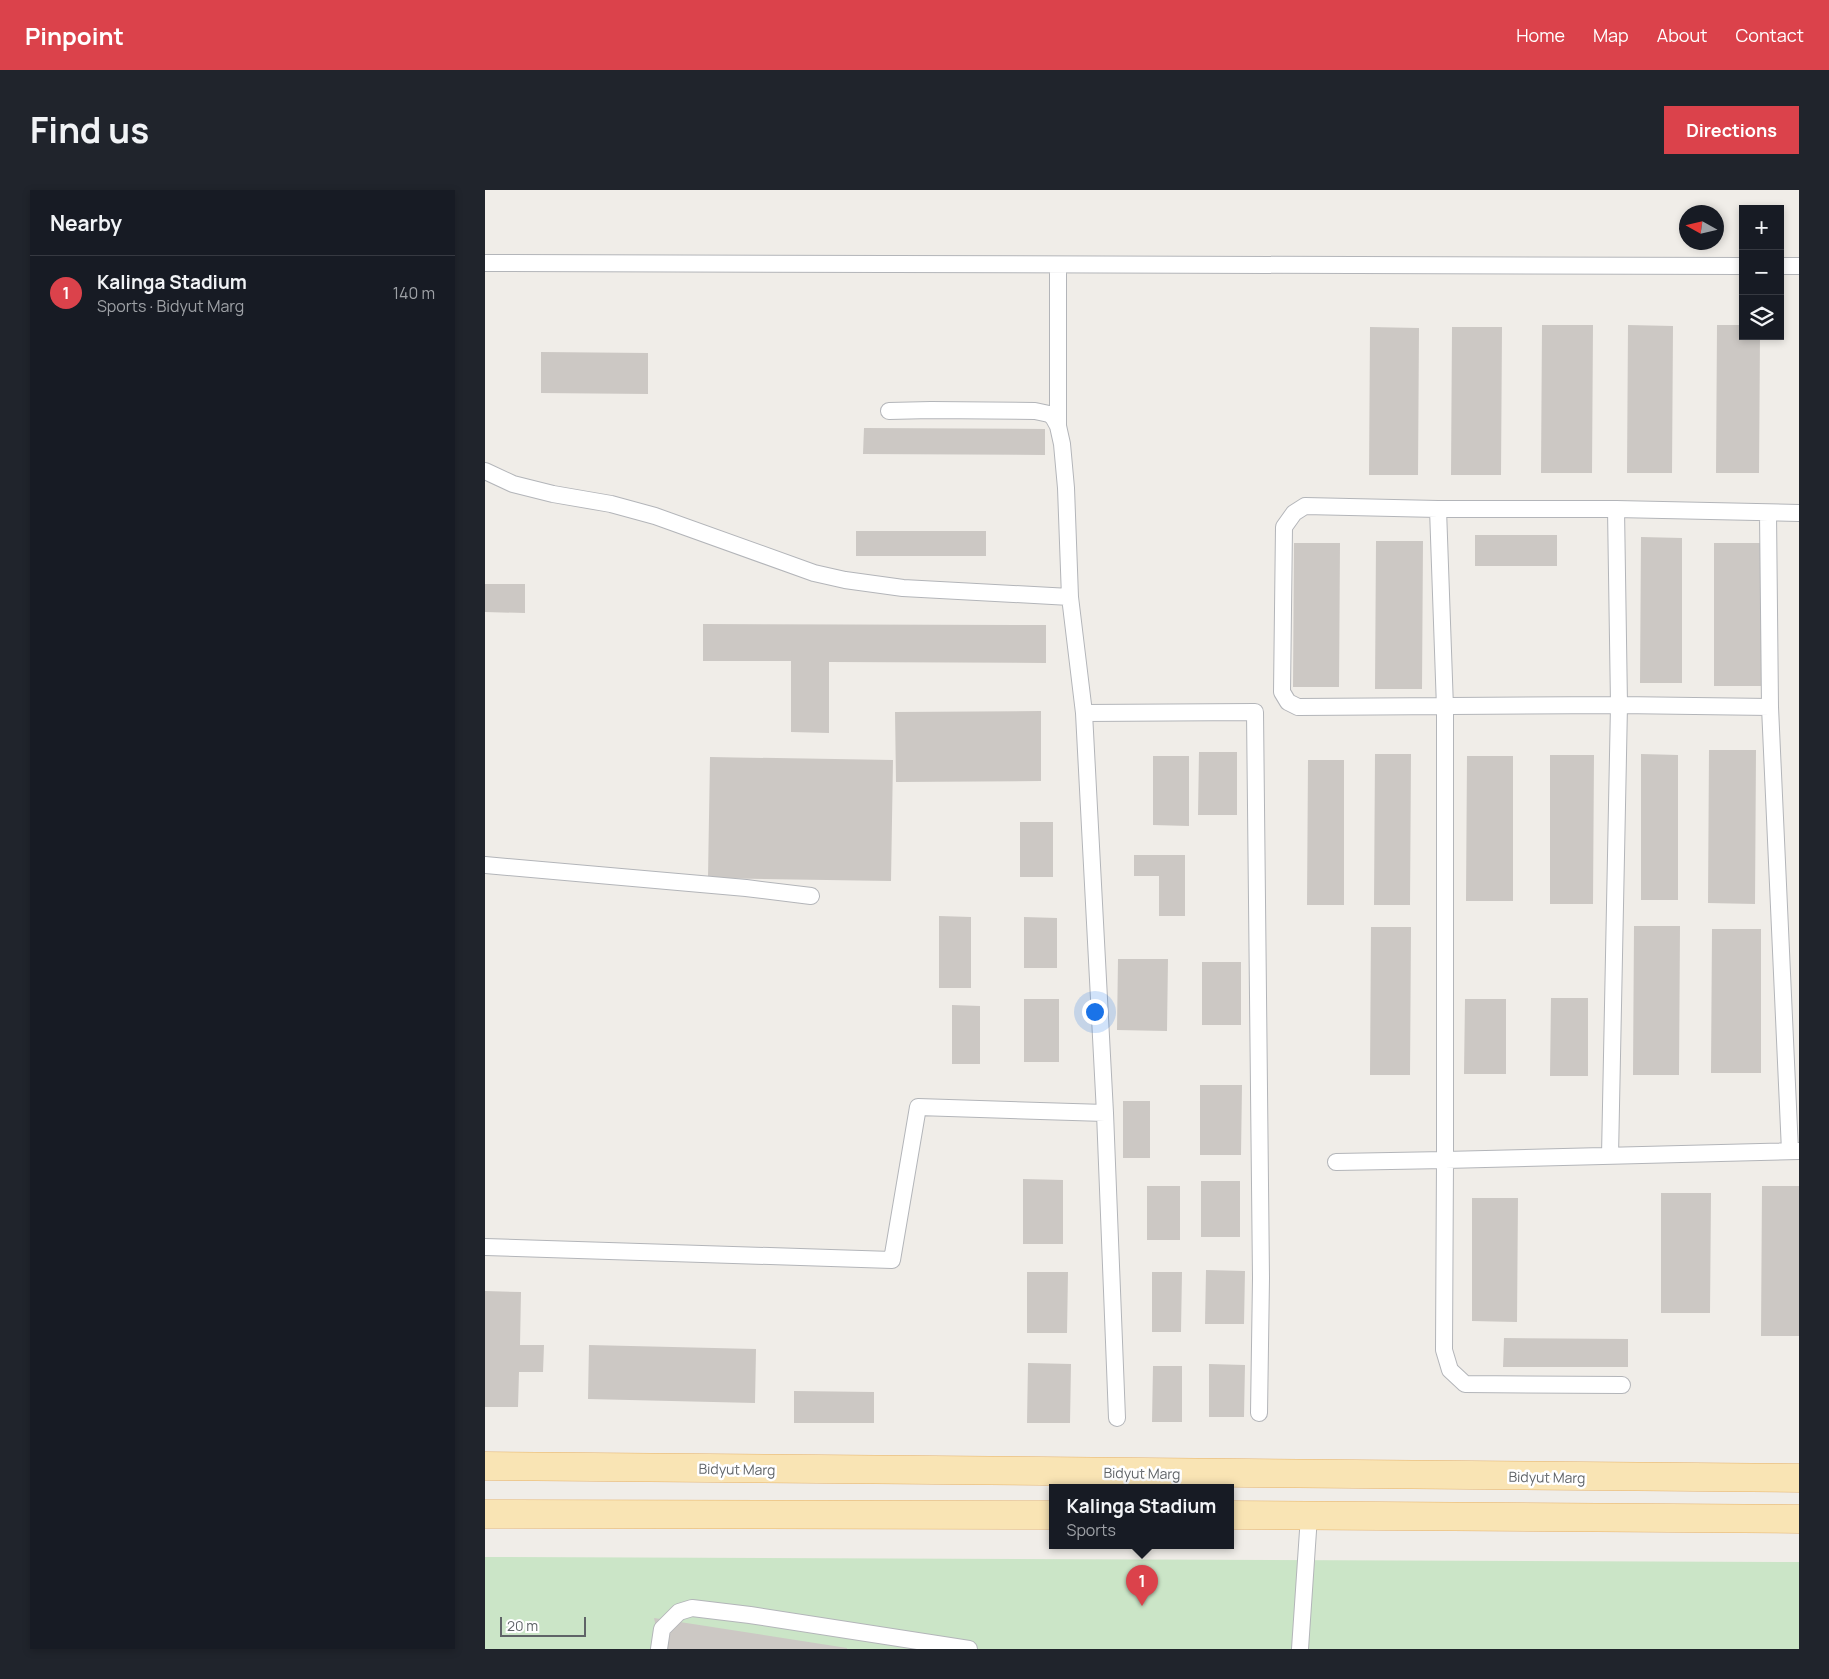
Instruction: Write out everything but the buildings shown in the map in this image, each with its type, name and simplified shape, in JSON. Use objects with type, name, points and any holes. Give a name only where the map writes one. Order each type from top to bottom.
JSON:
[{"type":"main road","name":"Bidyut Marg","points":[[485,1466],[1799,1478]]},
{"type":"main road","points":[[485,1514],[1049,1515]]},
{"type":"main road","points":[[1234,1515],[1799,1519]]},
{"type":"lane","points":[[485,263],[1739,266]]},
{"type":"lane","points":[[1058,265],[1058,426],[1062,444],[1066,488],[1070,597],[1084,713],[1105,1112],[1117,1418]]},
{"type":"lane","points":[[1784,266],[1799,266]]},
{"type":"lane","points":[[889,411],[1035,411],[1049,414],[1058,426]]},
{"type":"lane","points":[[485,471],[513,484],[553,494],[611,504],[655,516],[805,570],[845,580],[903,588],[1070,597]]},
{"type":"lane","points":[[1770,707],[1619,705],[1298,708],[1288,702],[1282,692],[1284,527],[1294,513],[1305,506],[1799,513]]},
{"type":"lane","points":[[1438,509],[1445,708],[1444,1350],[1451,1370],[1465,1384],[1622,1385]]},
{"type":"lane","points":[[1610,1156],[1619,705],[1616,509]]},
{"type":"lane","points":[[1336,1162],[1795,1151],[1770,707],[1768,513]]},
{"type":"lane","points":[[1084,713],[1255,712],[1261,1269],[1259,1413]]},
{"type":"lane","points":[[485,865],[746,888],[811,896]]},
{"type":"lane","points":[[485,1247],[892,1260],[918,1107],[1105,1112]]},
{"type":"lane","points":[[1300,1649],[1309,1516]]},
{"type":"lane","points":[[659,1649],[662,1629],[679,1612],[692,1608],[750,1615],[969,1649]]},
{"type":"green space","points":[[485,1557],[1799,1562],[1799,1649],[485,1649]]},
{"type":"place","name":"Kalinga Stadium","points":[[1142,1606]]}]
